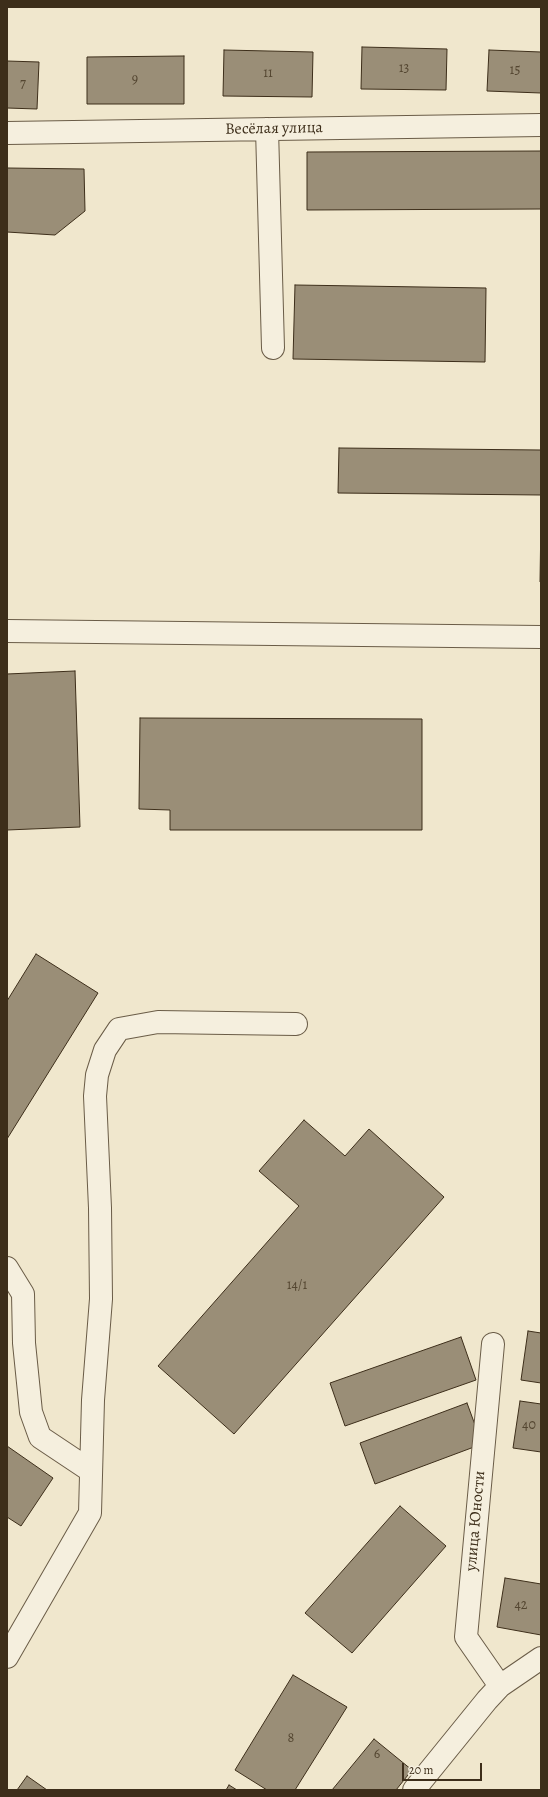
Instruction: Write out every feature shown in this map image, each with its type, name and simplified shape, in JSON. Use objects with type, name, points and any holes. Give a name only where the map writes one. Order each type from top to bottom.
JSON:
[{"type":"street","name":"Весёлая улица","points":[[7,133],[541,125]]},
{"type":"street","points":[[267,129],[273,348]]},
{"type":"street","points":[[7,631],[541,637]]},
{"type":"street","points":[[7,1657],[90,1513],[93,1400],[101,1299],[100,1208],[95,1096],[97,1075],[105,1050],[119,1029],[158,1022],[296,1024]]},
{"type":"street","points":[[7,1268],[23,1294],[24,1343],[30,1404],[40,1437],[91,1471]]},
{"type":"street","name":"улица Юности","points":[[493,1344],[466,1637],[500,1686]]},
{"type":"street","points":[[414,1790],[500,1686],[541,1658]]},
{"type":"building","points":[[362,47],[447,49],[446,90],[361,89]]},
{"type":"building","points":[[224,50],[313,52],[312,97],[223,96]]},
{"type":"building","points":[[489,50],[541,52],[541,93],[487,91]]},
{"type":"building","points":[[184,56],[184,104],[87,104],[87,57]]},
{"type":"building","points":[[7,61],[39,62],[37,109],[7,108]]},
{"type":"building","points":[[541,151],[541,209],[307,210],[307,152]]},
{"type":"building","points":[[7,168],[84,169],[85,211],[55,235],[7,232]]},
{"type":"building","points":[[295,285],[486,288],[485,362],[293,359]]},
{"type":"building","points":[[339,448],[541,450],[541,495],[338,493]]},
{"type":"building","points":[[541,517],[541,582],[540,582]]},
{"type":"building","points":[[75,671],[80,827],[7,830],[7,674]]},
{"type":"building","points":[[140,718],[422,719],[422,830],[170,830],[170,810],[139,809]]},
{"type":"building","points":[[36,954],[98,993],[7,1139],[7,1001]]},
{"type":"building","points":[[304,1120],[345,1156],[369,1129],[444,1197],[234,1434],[158,1366],[299,1206],[259,1171]]},
{"type":"building","points":[[528,1331],[541,1333],[541,1383],[521,1380]]},
{"type":"building","points":[[461,1337],[476,1380],[345,1426],[330,1383]]},
{"type":"building","points":[[520,1401],[541,1404],[541,1452],[513,1448]]},
{"type":"building","points":[[467,1403],[482,1444],[375,1484],[360,1443]]},
{"type":"building","points":[[7,1446],[53,1478],[21,1526],[7,1517]]},
{"type":"building","points":[[400,1506],[446,1546],[352,1653],[305,1613]]},
{"type":"building","points":[[505,1578],[541,1584],[541,1635],[497,1627]]},
{"type":"building","points":[[293,1675],[347,1707],[295,1790],[267,1790],[235,1770]]},
{"type":"building","points":[[374,1739],[412,1770],[396,1790],[332,1790]]},
{"type":"building","points":[[27,1776],[47,1790],[17,1790]]},
{"type":"building","points":[[229,1785],[237,1790],[226,1790]]}]
